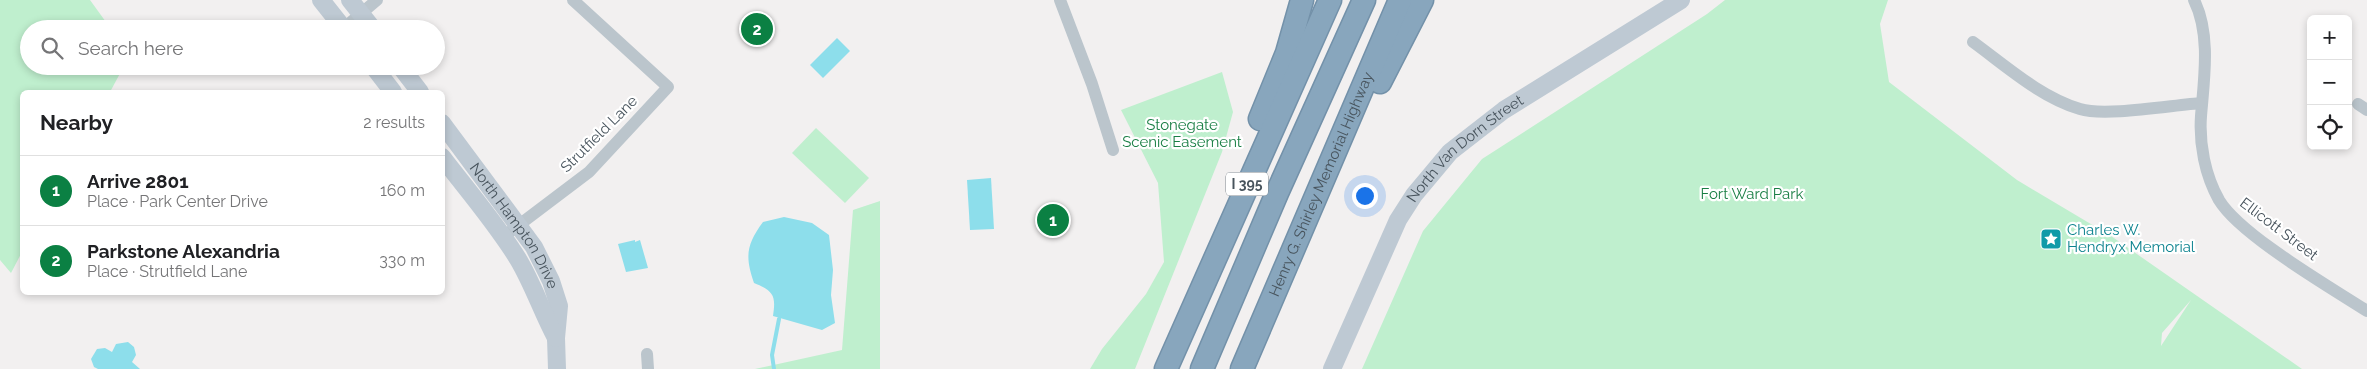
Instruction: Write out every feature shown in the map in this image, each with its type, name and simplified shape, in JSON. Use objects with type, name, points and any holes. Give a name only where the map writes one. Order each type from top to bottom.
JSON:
[{"type":"highway","points":[[1165,369],[1196,280],[1287,53],[1302,0]]},
{"type":"highway","name":"I 395","points":[[1165,369],[1330,0]]},
{"type":"highway","points":[[1202,369],[1277,193],[1364,0]]},
{"type":"highway","name":"Henry G. Shirley Memorial Highway","points":[[1242,369],[1400,0]]},
{"type":"highway","points":[[1272,298],[1422,0]]},
{"type":"street","points":[[321,0],[337,20]]},
{"type":"street","points":[[349,20],[356,7],[377,0]]},
{"type":"street","name":"Strutfield Lane","points":[[503,237],[589,172],[668,87],[573,0]]},
{"type":"street","points":[[1060,0],[1092,84],[1113,150]]},
{"type":"street","name":"North Van Dorn Street","points":[[1332,369],[1398,220],[1414,195],[1450,152],[1504,110],[1681,0]]},
{"type":"street","name":"Ellicott Street","points":[[2194,0],[2202,22],[2204,69],[2200,130],[2201,144],[2206,170],[2220,201],[2244,227],[2367,311]]},
{"type":"street","points":[[356,7],[365,20]]},
{"type":"street","points":[[1973,42],[2030,84],[2058,100],[2081,110],[2102,112],[2202,103]]},
{"type":"street","points":[[380,75],[391,90]]},
{"type":"street","points":[[407,75],[418,90]]},
{"type":"street","name":"North Hampton Drive","points":[[445,127],[534,247],[551,281],[559,306],[556,338],[557,369]]},
{"type":"street","name":"North Hampton Drive","points":[[445,161],[503,237],[535,289],[542,312],[556,338]]},
{"type":"street","points":[[647,354],[648,369]]},
{"type":"green space","points":[[0,0],[90,0],[104,20],[20,20],[20,75],[119,75],[111,90],[20,90],[20,256],[11,273],[0,260]]},
{"type":"green space","name":"Fort Ward Park","points":[[1725,0],[1888,0],[1880,24],[1889,82],[2017,180],[2111,236],[2302,369],[1362,369],[1423,231],[1482,159],[1707,14]],"holes":[[[2191,300],[2161,346],[2162,333]]]},
{"type":"green space","name":"Stonegate Scenic Easement","points":[[1222,72],[1233,112],[1222,152],[1135,369],[1090,369],[1102,349],[1146,294],[1164,262],[1158,183],[1121,110]]},
{"type":"green space","points":[[816,128],[869,178],[845,203],[792,153]]},
{"type":"green space","points":[[880,201],[880,369],[755,369],[842,350],[853,210]]},
{"type":"water","points":[[837,38],[850,51],[823,78],[810,65]]},
{"type":"water","points":[[991,178],[994,229],[970,230],[967,180]]},
{"type":"water","points":[[784,217],[812,223],[829,235],[833,270],[831,295],[835,323],[822,330],[773,316],[774,299],[772,295],[766,289],[754,283],[748,258],[753,238],[763,222]]},
{"type":"water","points":[[635,240],[635,242],[640,240],[648,268],[626,272],[618,244]]},
{"type":"water","points":[[128,342],[134,347],[136,355],[132,362],[140,369],[98,369],[94,367],[91,359],[97,349],[105,348],[112,352],[116,344]]},
{"type":"waterway","points":[[774,369],[772,355],[779,319]]},
{"type":"place","name":"Parkstone Alexandria","points":[[757,29]]},
{"type":"place","name":"Arrive 2801","points":[[1053,220]]},
{"type":"place","name":"Charles W. Hendryx Memorial","points":[[2051,239]]}]
